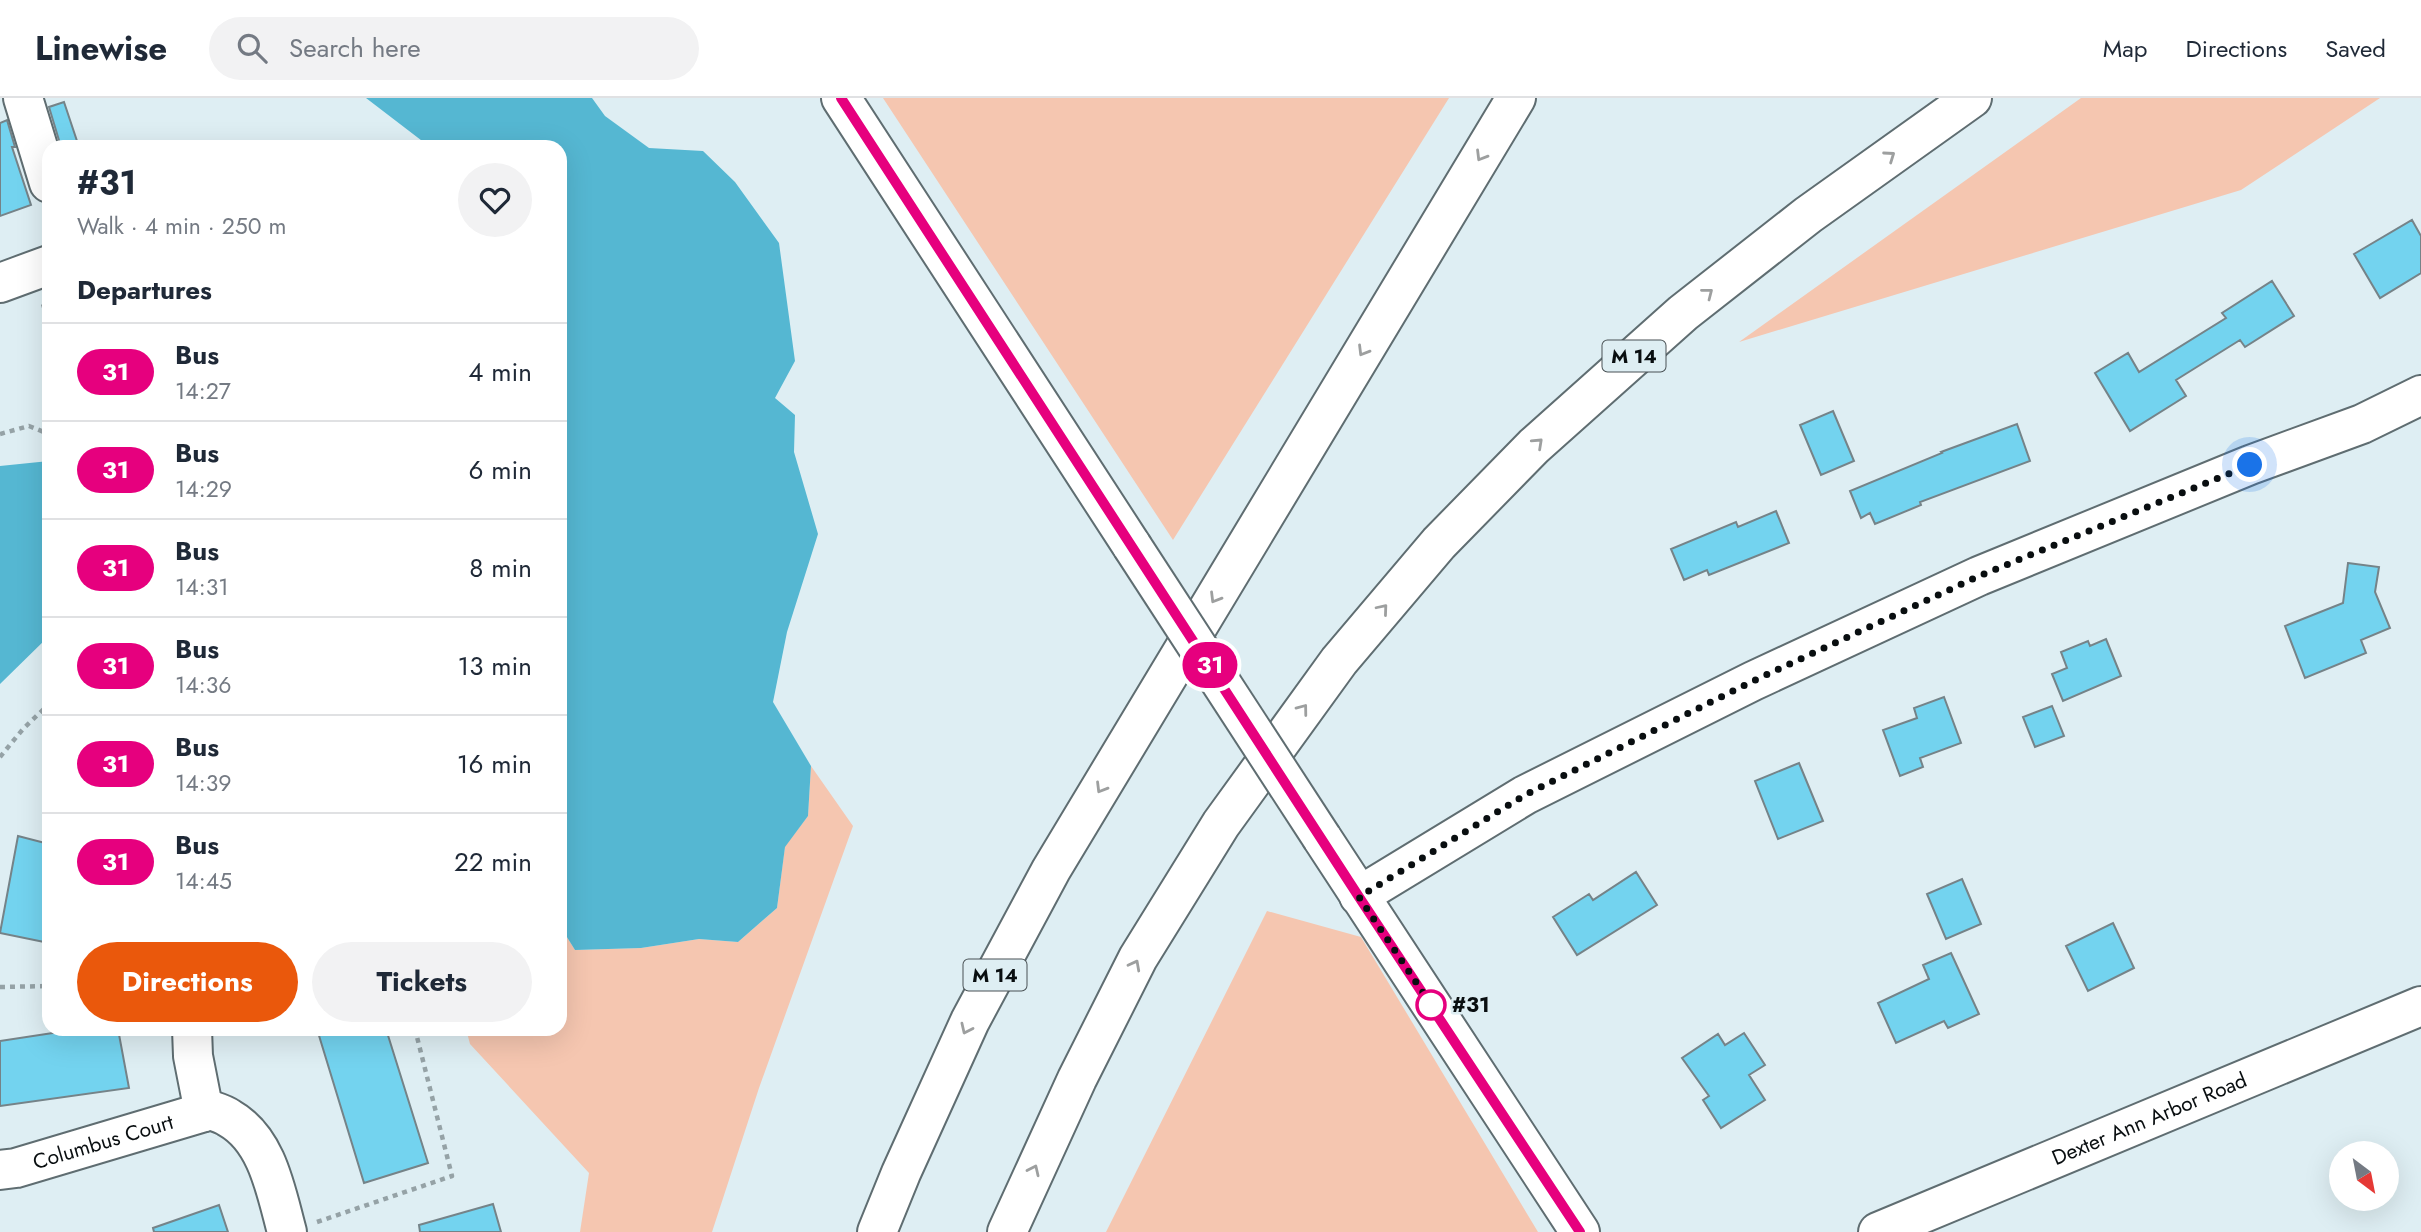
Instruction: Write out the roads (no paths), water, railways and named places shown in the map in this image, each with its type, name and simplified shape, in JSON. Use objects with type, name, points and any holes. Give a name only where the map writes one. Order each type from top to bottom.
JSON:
[{"type":"main road","points":[[23,98],[42,160]]},
{"type":"main road","points":[[841,98],[1359,897],[1580,1232]]},
{"type":"main road","name":"M 14","points":[[877,1232],[970,1021],[1051,870],[1516,98]]},
{"type":"main road","name":"M 14","points":[[1007,1232],[1077,1079],[1138,958],[1221,824],[1339,662],[1439,543],[1534,446],[1683,313],[1808,215],[1972,98]]},
{"type":"main road","points":[[0,283],[42,280]]},
{"type":"main road","points":[[1359,897],[1525,795],[1753,681],[1979,576],[2250,465],[2362,424],[2421,395]]},
{"type":"main road","name":"Dexter Ann Arbor Road","points":[[1878,1232],[2421,1006]]},
{"type":"main road","points":[[192,1036],[193,1056],[204,1112]]},
{"type":"main road","points":[[204,1112],[204,1108],[229,1118],[253,1137],[300,1228]]},
{"type":"main road","name":"Columbus Court","points":[[0,1170],[16,1168],[204,1112]]},
{"type":"water","points":[[366,98],[592,98],[605,116],[649,148],[703,151],[735,182],[779,243],[795,361],[775,398],[795,415],[794,452],[818,534],[787,632],[773,702],[811,766],[808,816],[785,847],[777,908],[738,942],[699,939],[641,948],[575,950],[567,937],[567,140],[421,140]]},
{"type":"water","points":[[42,462],[42,643],[0,684],[0,466]]},
{"type":"place","name":"#31","points":[[1431,1005]]}]
